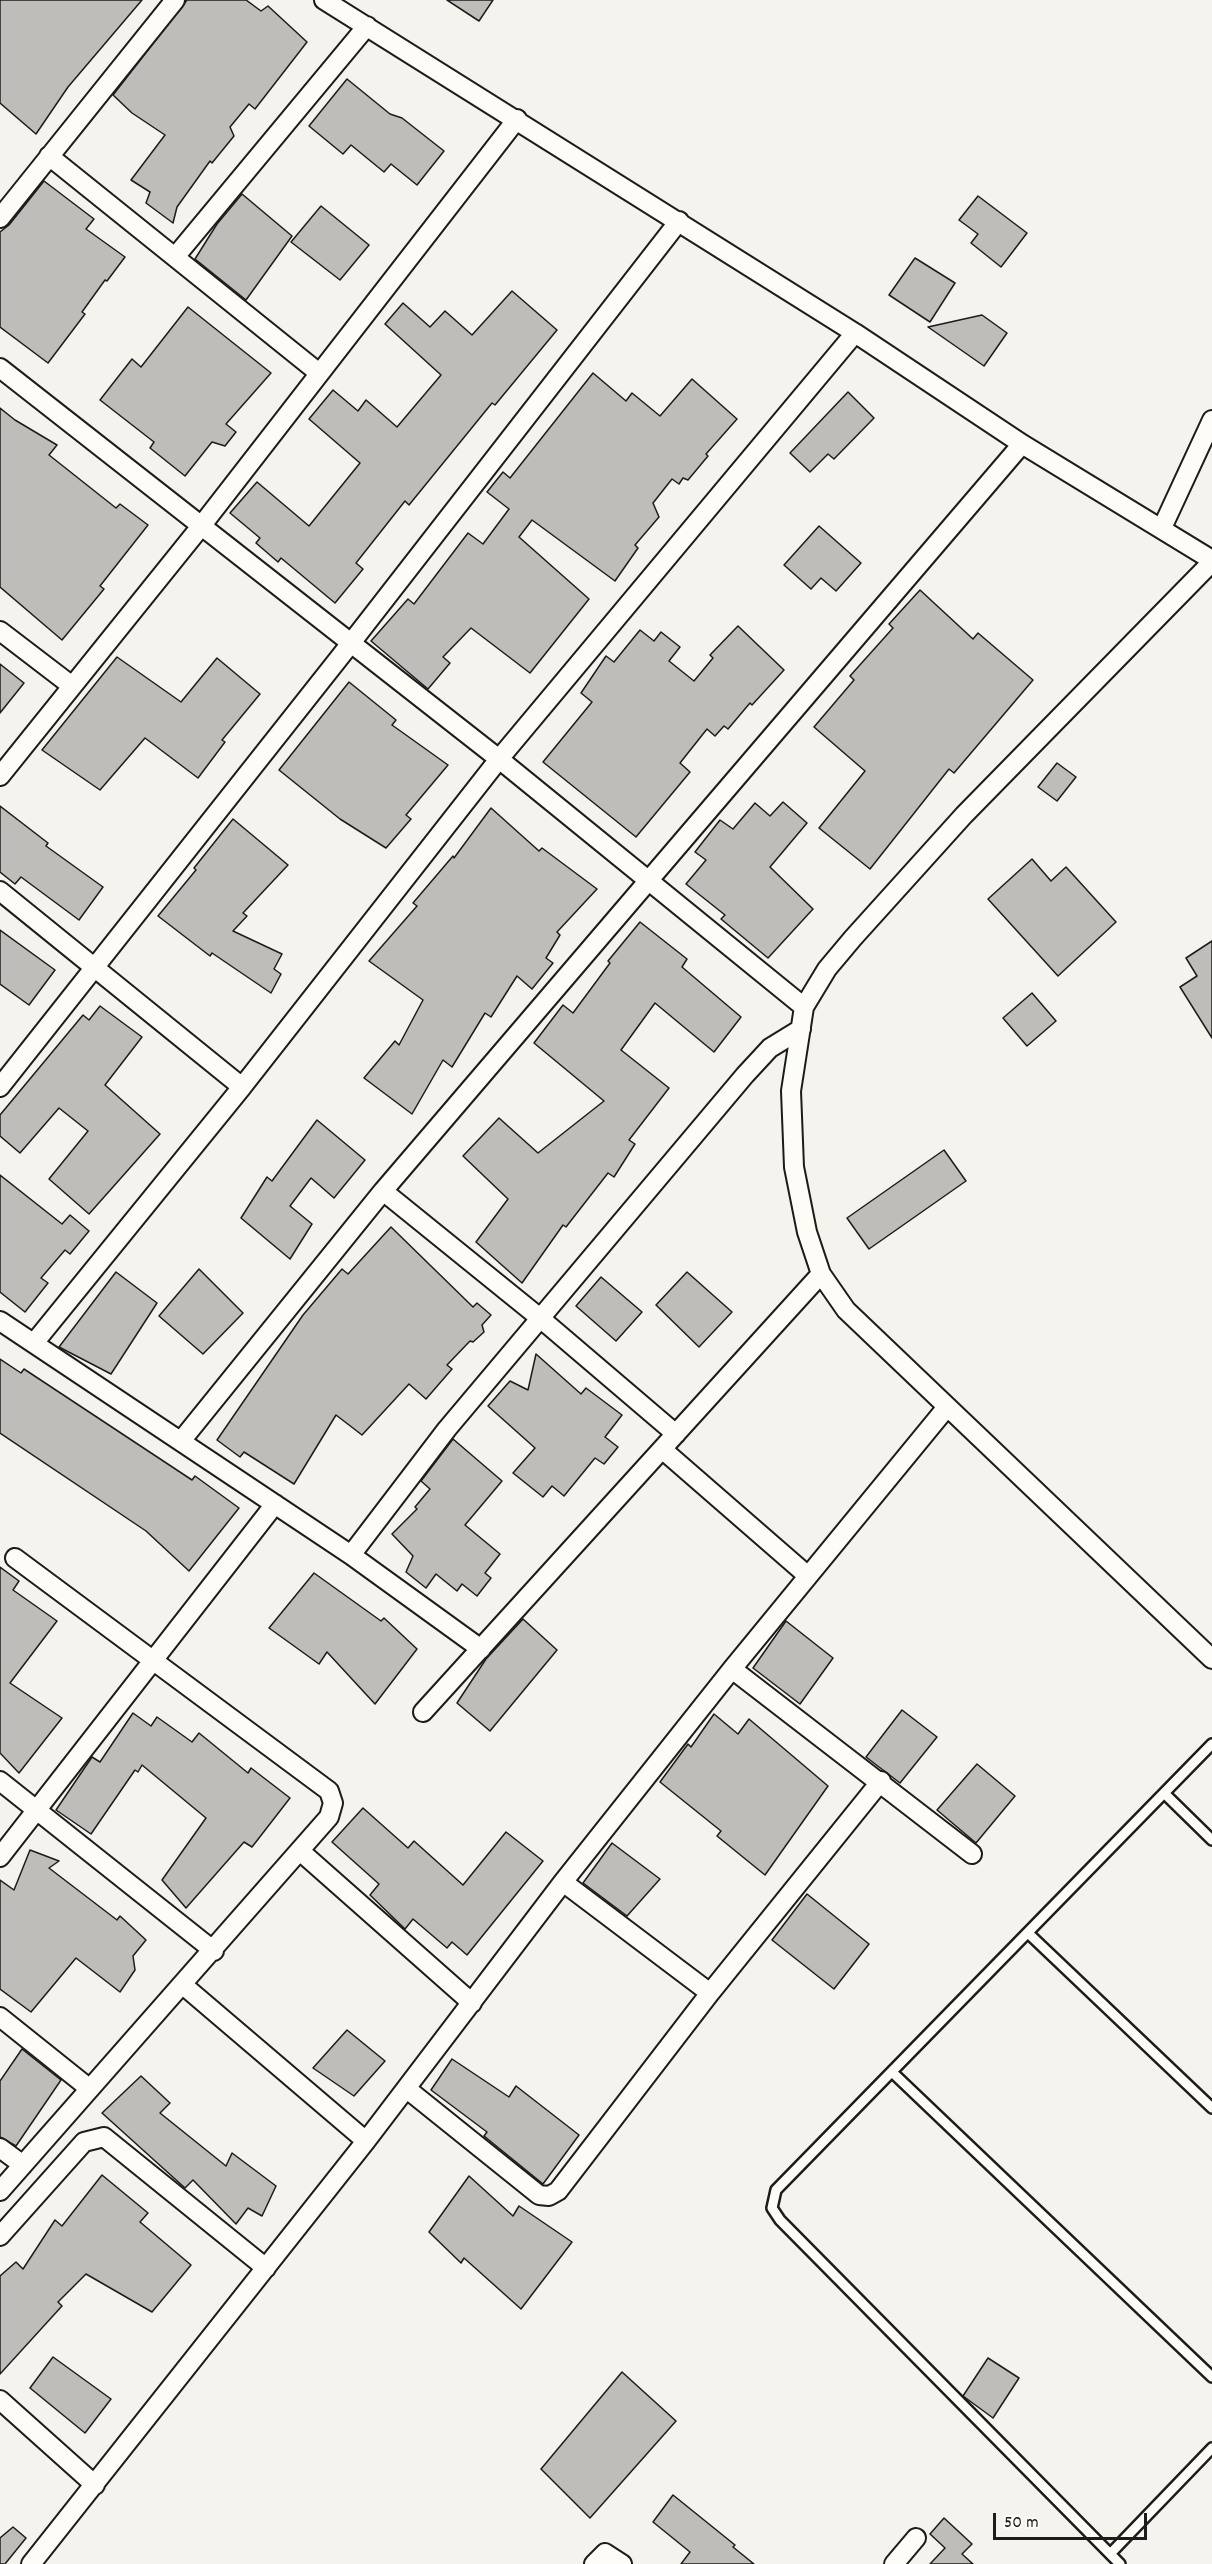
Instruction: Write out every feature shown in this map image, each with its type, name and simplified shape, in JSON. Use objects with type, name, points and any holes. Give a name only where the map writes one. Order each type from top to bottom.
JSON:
[{"type":"street","points":[[0,218],[175,0]]},
{"type":"street","points":[[324,0],[679,221],[855,333],[1022,444],[1162,528],[1212,561],[964,815],[834,961],[804,1007],[791,1091],[794,1167],[807,1232],[820,1274],[846,1310],[1212,1659]]},
{"type":"street","points":[[175,257],[367,26]]},
{"type":"street","points":[[0,776],[202,525],[517,119]]},
{"type":"street","points":[[49,156],[319,373]]},
{"type":"street","points":[[0,1088],[351,644],[679,221]]},
{"type":"street","points":[[34,1343],[242,1087],[500,759],[855,333]]},
{"type":"street","points":[[0,368],[500,759],[804,1007]]},
{"type":"street","points":[[1162,528],[1212,420]]},
{"type":"street","points":[[181,1441],[383,1191],[1022,444]]},
{"type":"street","points":[[0,631],[72,686]]},
{"type":"street","points":[[0,891],[242,1087]]},
{"type":"street","points":[[351,1555],[447,1429],[744,1075],[770,1048],[801,1029]]},
{"type":"street","points":[[383,1191],[540,1318],[676,1434]]},
{"type":"street","points":[[423,1712],[820,1274]]},
{"type":"street","points":[[0,1321],[100,1390],[181,1441],[351,1555],[481,1649]]},
{"type":"street","points":[[31,2564],[406,2090],[564,1882],[732,1669],[947,1407]]},
{"type":"street","points":[[662,1449],[808,1576]]},
{"type":"street","points":[[0,1857],[275,1504]]},
{"type":"street","points":[[0,2191],[300,1851],[329,1817],[333,1803],[329,1791],[15,1558]]},
{"type":"street","points":[[732,1669],[881,1781],[972,1854]]},
{"type":"street","points":[[0,1781],[214,1951]]},
{"type":"street","points":[[406,2090],[539,2194],[549,2196],[558,2191],[710,1993],[881,1781]]},
{"type":"street","points":[[300,1851],[472,2002]]},
{"type":"street","points":[[564,1882],[710,1993]]},
{"type":"street","points":[[183,1985],[366,2141]]},
{"type":"street","points":[[0,2017],[90,2090]]},
{"type":"street","points":[[0,2236],[84,2142],[104,2136],[266,2268]]},
{"type":"street","points":[[0,2148],[23,2165]]},
{"type":"street","points":[[0,2400],[95,2485]]},
{"type":"street","points":[[894,2564],[916,2538]]},
{"type":"street","points":[[594,2564],[605,2553],[622,2564]]},
{"type":"lane","points":[[1120,2564],[780,2220],[772,2208],[776,2190],[1212,1744]]},
{"type":"lane","points":[[1164,1793],[1212,1840]]},
{"type":"lane","points":[[1028,1933],[1212,2108]]},
{"type":"lane","points":[[892,2072],[1212,2377]]},
{"type":"lane","points":[[1110,2554],[1212,2448]]},
{"type":"building","points":[[0,0],[142,0],[68,87],[36,134],[0,103]]},
{"type":"building","points":[[187,0],[246,0],[261,11],[268,6],[307,42],[255,109],[249,104],[230,127],[234,136],[212,163],[210,161],[177,207],[173,223],[146,203],[150,192],[131,180],[165,135],[132,113],[113,95]]},
{"type":"building","points":[[447,0],[493,0],[479,21]]},
{"type":"building","points":[[347,79],[390,114],[402,118],[444,151],[417,185],[391,164],[384,172],[351,145],[343,154],[309,126]]},
{"type":"building","points":[[44,181],[94,219],[86,229],[125,257],[107,281],[105,280],[82,312],[85,314],[48,363],[0,327],[0,232],[9,225]]},
{"type":"building","points":[[242,194],[292,236],[246,300],[195,259],[217,224]]},
{"type":"building","points":[[978,196],[1027,233],[1001,267],[971,243],[978,234],[959,220]]},
{"type":"building","points":[[321,206],[369,245],[340,280],[291,242]]},
{"type":"building","points":[[915,258],[955,283],[930,322],[889,295]]},
{"type":"building","points":[[512,291],[557,330],[495,405],[492,403],[409,505],[405,501],[356,563],[363,569],[335,603],[281,558],[278,562],[256,543],[260,538],[230,513],[257,482],[309,526],[360,463],[309,419],[333,390],[358,411],[366,400],[397,427],[441,375],[385,324],[403,303],[430,327],[445,311],[472,335]]},
{"type":"building","points":[[188,307],[271,373],[226,424],[236,432],[225,446],[212,442],[185,476],[150,448],[154,442],[100,400],[132,359],[141,367]]},
{"type":"building","points":[[982,315],[1007,333],[984,366],[928,327]]},
{"type":"building","points":[[593,373],[626,401],[632,393],[660,416],[692,379],[737,419],[706,454],[708,456],[688,480],[683,478],[679,484],[672,479],[653,503],[659,517],[635,545],[638,548],[615,581],[532,520],[519,537],[589,599],[530,673],[471,628],[443,657],[450,663],[428,689],[371,641],[408,599],[414,604],[468,533],[483,544],[509,509],[487,492],[503,472],[510,478]]},
{"type":"building","points":[[848,392],[874,418],[834,459],[828,454],[810,472],[790,453]]},
{"type":"building","points":[[0,408],[15,420],[57,445],[49,455],[116,508],[120,504],[148,525],[100,586],[104,589],[62,640],[0,587]]},
{"type":"building","points":[[819,526],[861,563],[836,591],[821,578],[811,589],[784,565]]},
{"type":"building","points":[[920,590],[973,639],[978,633],[1033,680],[954,773],[949,769],[870,869],[819,828],[865,771],[814,727],[854,680],[850,676],[893,628],[889,624]]},
{"type":"building","points":[[738,626],[784,670],[752,705],[750,703],[728,729],[724,726],[715,736],[707,729],[680,763],[690,772],[636,837],[543,762],[592,702],[581,693],[606,656],[614,662],[640,630],[654,641],[661,632],[680,647],[669,661],[694,681],[713,658],[710,655]]},
{"type":"building","points":[[117,657],[181,702],[217,658],[260,694],[222,740],[225,742],[198,778],[145,738],[100,790],[42,750]]},
{"type":"building","points":[[0,664],[24,683],[0,713]]},
{"type":"building","points":[[349,682],[396,720],[392,725],[448,765],[406,815],[411,819],[386,848],[340,819],[279,770]]},
{"type":"building","points":[[1057,763],[1076,777],[1057,801],[1038,787]]},
{"type":"building","points":[[783,802],[807,823],[770,867],[813,909],[768,958],[721,919],[725,915],[686,884],[706,860],[695,852],[720,820],[733,829],[755,803],[770,816]]},
{"type":"building","points":[[0,806],[48,843],[46,846],[103,887],[79,920],[21,877],[15,884],[0,872]]},
{"type":"building","points":[[491,808],[539,851],[542,848],[597,889],[557,932],[560,935],[546,958],[553,963],[532,989],[517,976],[491,1017],[485,1013],[452,1067],[443,1060],[412,1114],[364,1078],[395,1041],[399,1045],[423,1000],[369,961],[417,906],[413,903],[453,856],[454,858]]},
{"type":"building","points":[[233,819],[288,865],[243,913],[247,916],[233,931],[282,954],[274,969],[281,974],[271,993],[212,953],[210,956],[158,916],[196,870],[194,868]]},
{"type":"building","points":[[1032,859],[1051,881],[1066,867],[1116,922],[1058,976],[988,899]]},
{"type":"building","points":[[640,922],[687,959],[682,967],[741,1017],[714,1052],[655,1003],[621,1050],[669,1088],[629,1140],[635,1144],[614,1177],[608,1173],[566,1227],[563,1225],[522,1283],[476,1242],[508,1199],[463,1156],[499,1118],[538,1153],[604,1101],[534,1043],[563,1005],[573,1013],[610,963],[608,961]]},
{"type":"building","points":[[0,930],[55,970],[29,1005],[0,984]]},
{"type":"building","points":[[1212,941],[1212,1038],[1180,987],[1197,976],[1186,958]]},
{"type":"building","points":[[1032,993],[1056,1021],[1027,1046],[1003,1018]]},
{"type":"building","points":[[100,1006],[142,1037],[105,1085],[160,1134],[89,1214],[49,1179],[88,1131],[59,1108],[20,1153],[0,1136],[0,1115],[83,1015],[89,1020]]},
{"type":"building","points":[[317,1120],[365,1160],[334,1198],[311,1178],[290,1206],[312,1224],[290,1259],[241,1218],[267,1177],[272,1181]]},
{"type":"building","points":[[944,1150],[966,1181],[869,1249],[847,1218]]},
{"type":"building","points":[[0,1175],[62,1224],[70,1215],[89,1231],[70,1254],[65,1250],[41,1278],[48,1283],[25,1312],[0,1292]]},
{"type":"building","points":[[391,1227],[473,1307],[477,1303],[491,1315],[482,1325],[484,1332],[473,1342],[470,1341],[447,1365],[452,1369],[426,1399],[409,1384],[362,1435],[336,1415],[294,1484],[244,1452],[240,1457],[217,1440],[303,1315],[342,1269],[348,1274]]},
{"type":"building","points":[[199,1269],[243,1313],[203,1354],[159,1316]]},
{"type":"building","points":[[116,1272],[157,1303],[111,1374],[59,1347]]},
{"type":"building","points":[[687,1272],[732,1312],[699,1347],[656,1305]]},
{"type":"building","points":[[601,1277],[642,1312],[616,1341],[576,1306]]},
{"type":"building","points":[[536,1354],[581,1394],[586,1388],[622,1415],[605,1437],[618,1447],[604,1464],[595,1458],[564,1496],[552,1486],[543,1497],[513,1473],[535,1448],[488,1406],[510,1381],[528,1390]]},
{"type":"building","points":[[0,1359],[21,1373],[24,1369],[192,1480],[195,1476],[239,1508],[189,1571],[146,1531],[0,1433]]},
{"type":"building","points":[[453,1439],[502,1481],[465,1525],[500,1554],[485,1573],[491,1578],[477,1596],[462,1584],[457,1591],[436,1574],[426,1588],[406,1572],[413,1556],[392,1534],[417,1509],[415,1507],[430,1489],[421,1481]]},
{"type":"building","points":[[0,1567],[19,1581],[13,1590],[57,1621],[10,1683],[62,1718],[19,1773],[0,1753]]},
{"type":"building","points":[[314,1573],[381,1621],[384,1618],[417,1649],[375,1704],[327,1652],[319,1664],[269,1628]]},
{"type":"building","points":[[523,1619],[557,1650],[490,1731],[457,1703],[486,1659]]},
{"type":"building","points":[[786,1621],[833,1658],[800,1704],[753,1668]]},
{"type":"building","points":[[902,1710],[937,1737],[900,1783],[866,1757]]},
{"type":"building","points":[[133,1713],[151,1726],[157,1717],[192,1742],[199,1733],[248,1773],[251,1768],[290,1798],[252,1847],[244,1842],[186,1908],[162,1880],[206,1818],[142,1765],[138,1772],[135,1770],[91,1834],[56,1810],[92,1757],[100,1762]]},
{"type":"building","points":[[714,1714],[738,1734],[749,1719],[828,1786],[765,1875],[717,1836],[721,1831],[660,1782],[688,1744],[691,1747]]},
{"type":"building","points":[[977,1764],[1015,1796],[976,1843],[937,1810]]},
{"type":"building","points":[[363,1808],[408,1848],[414,1841],[463,1885],[506,1832],[543,1861],[467,1955],[452,1942],[447,1948],[413,1919],[405,1929],[370,1895],[379,1884],[332,1842]]},
{"type":"building","points":[[612,1843],[660,1879],[627,1916],[583,1883]]},
{"type":"building","points":[[30,1850],[59,1861],[49,1868],[117,1920],[120,1916],[146,1940],[133,1956],[135,1970],[120,1992],[76,1958],[31,2012],[0,1989],[0,1880],[14,1890]]},
{"type":"building","points":[[807,1894],[869,1944],[834,1989],[772,1940]]},
{"type":"building","points":[[347,2030],[385,2061],[354,2096],[313,2068]]},
{"type":"building","points":[[22,2049],[61,2080],[16,2146],[0,2137],[0,2081]]},
{"type":"building","points":[[452,2059],[509,2097],[516,2086],[579,2135],[543,2184],[484,2136],[487,2132],[431,2090]]},
{"type":"building","points":[[141,2076],[170,2103],[160,2113],[226,2166],[232,2153],[276,2186],[262,2216],[248,2208],[236,2224],[193,2180],[185,2188],[102,2113]]},
{"type":"building","points":[[102,2175],[148,2213],[140,2222],[191,2265],[152,2312],[86,2274],[58,2302],[62,2306],[0,2374],[0,2276],[16,2262],[23,2269],[55,2220],[62,2226]]},
{"type":"building","points":[[469,2176],[513,2216],[519,2206],[572,2242],[521,2309],[464,2258],[461,2263],[429,2232]]},
{"type":"building","points":[[53,2357],[111,2399],[85,2433],[30,2388]]},
{"type":"building","points":[[988,2358],[1019,2378],[993,2418],[963,2396]]},
{"type":"building","points":[[622,2372],[676,2421],[590,2518],[541,2469]]},
{"type":"building","points":[[673,2495],[735,2545],[733,2547],[754,2564],[681,2564],[690,2552],[653,2522]]},
{"type":"building","points":[[944,2518],[972,2544],[962,2554],[973,2564],[930,2564],[945,2548],[930,2534]]},
{"type":"building","points":[[13,2527],[26,2538],[5,2564],[0,2564],[0,2538]]}]
